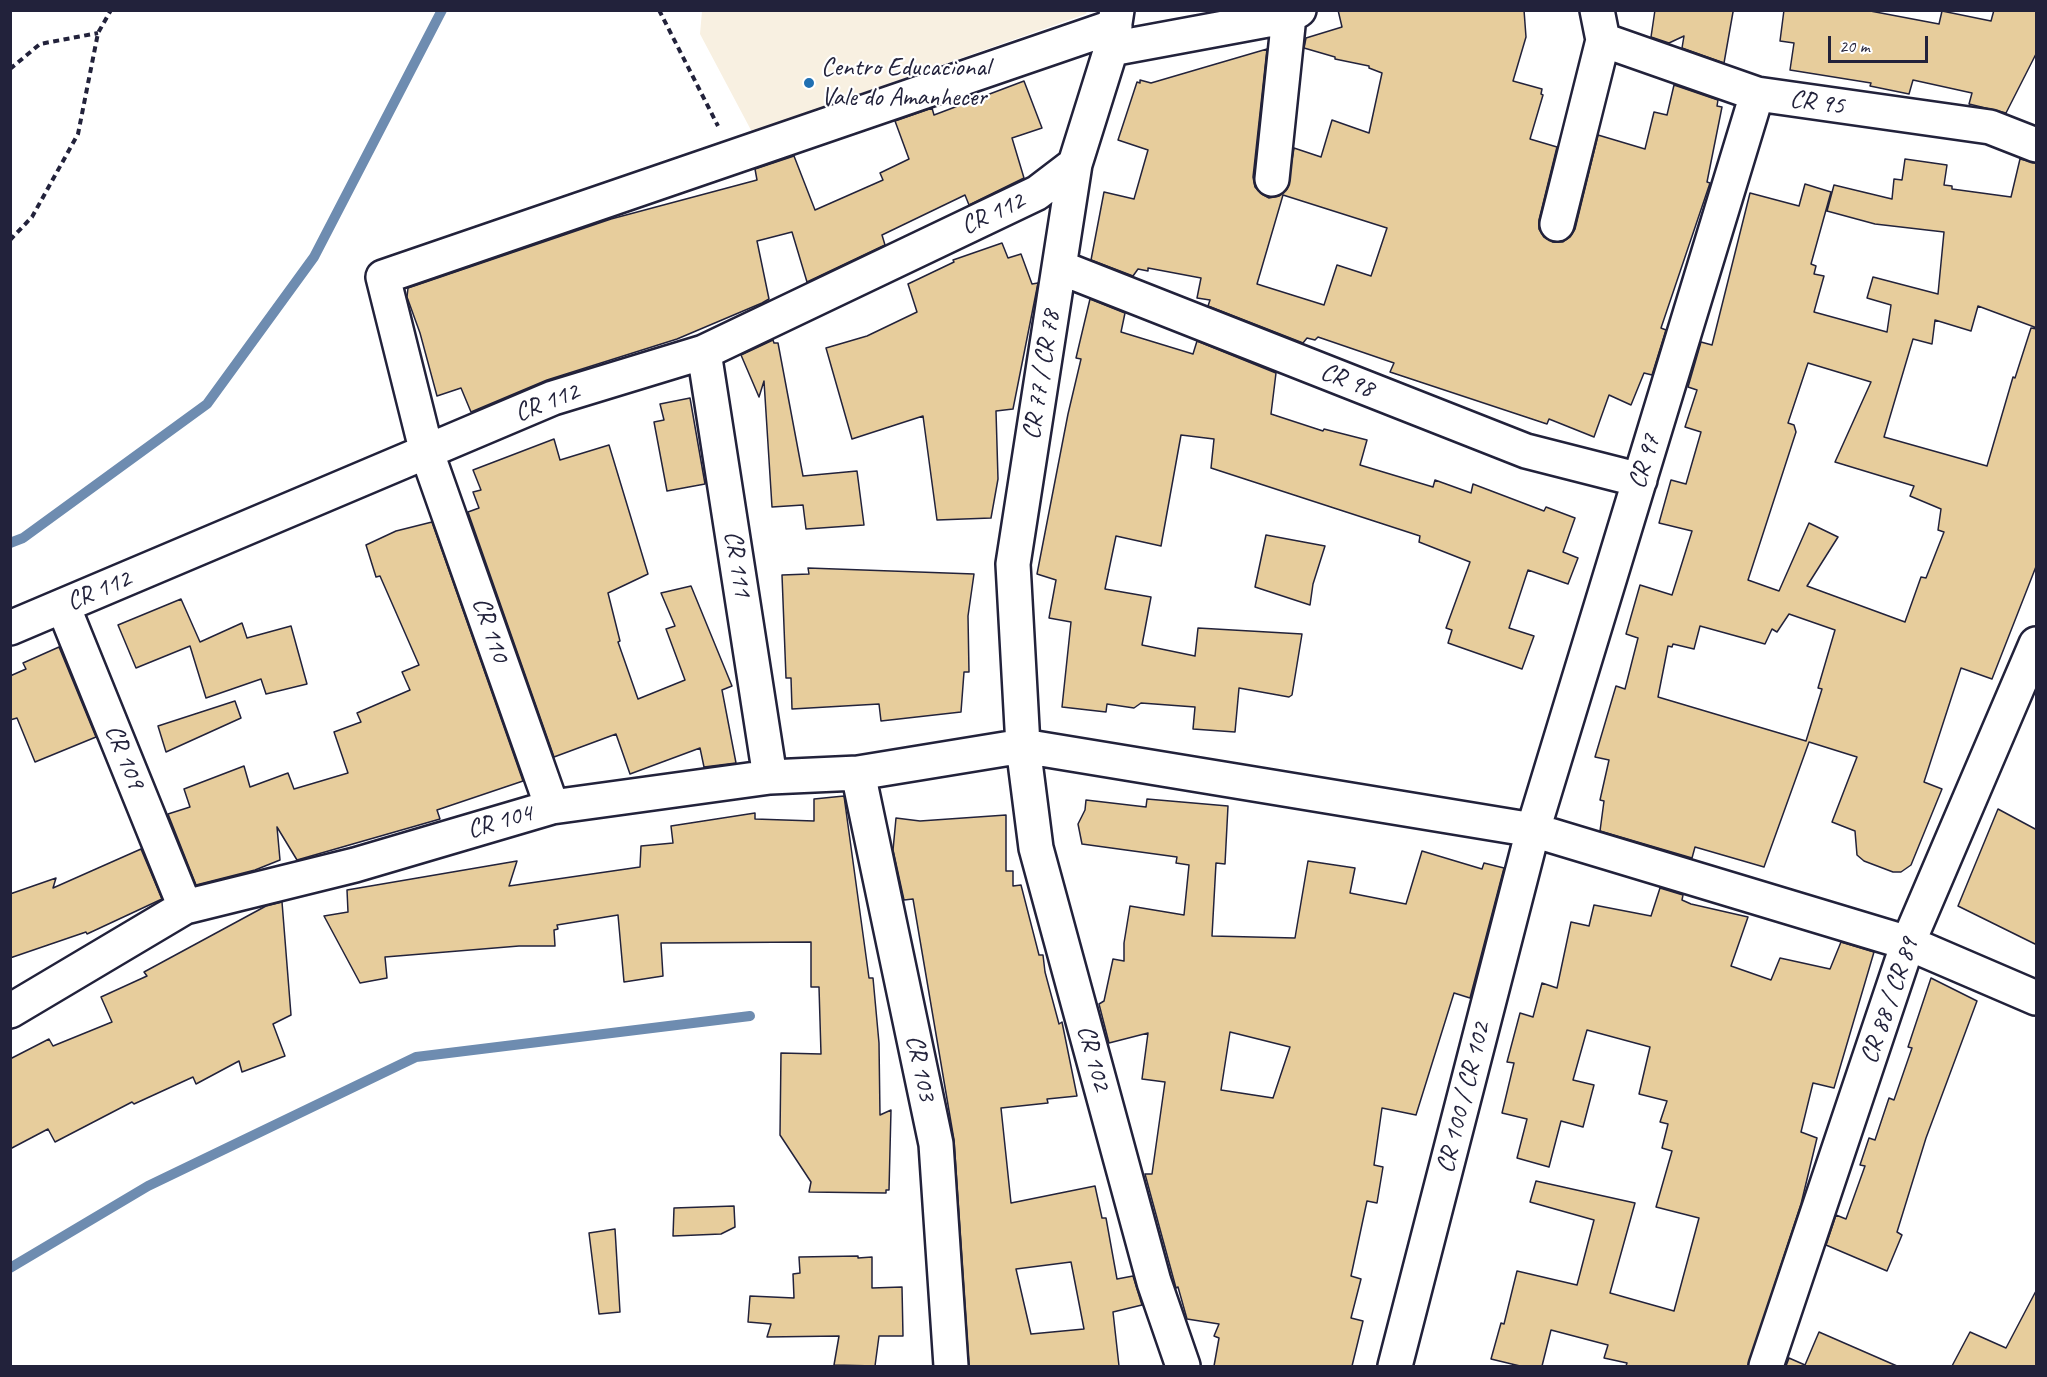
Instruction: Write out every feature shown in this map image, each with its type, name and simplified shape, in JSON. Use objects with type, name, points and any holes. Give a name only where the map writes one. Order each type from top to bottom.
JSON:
[{"type":"street","points":[[734,156],[1114,28],[1294,13],[1272,179]]},
{"type":"street","points":[[1557,224],[1600,25]]},
{"type":"street","name":"CR 95","points":[[1600,25],[1757,94],[1990,127],[2037,145]]},
{"type":"street","name":"CR 77 / CR 78","points":[[1023,746],[1013,564],[1075,165],[1114,28]]},
{"type":"street","name":"CR 97","points":[[1533,830],[1757,94]]},
{"type":"street","name":"CR 110","points":[[552,807],[427,453],[383,277],[734,156]]},
{"type":"street","name":"CR 112","points":[[10,628],[554,398],[704,352],[1037,193],[1075,165]]},
{"type":"street","name":"CR 98","points":[[1059,267],[1526,451],[1640,480]]},
{"type":"street","name":"CR 111","points":[[704,352],[770,777]]},
{"type":"street","name":"CR 109","points":[[63,606],[185,907]]},
{"type":"street","name":"CR 88 / CR 89","points":[[1766,1366],[1908,943],[2037,644]]},
{"type":"street","name":"CR 104","points":[[10,1011],[185,907],[355,865],[552,807],[770,777],[858,773],[1023,746],[1533,830],[1908,943],[2037,998]]},
{"type":"street","name":"CR 102","points":[[1023,746],[1036,848],[1154,1282],[1182,1366]]},
{"type":"street","name":"CR 103","points":[[858,773],[936,1144],[951,1366]]},
{"type":"street","name":"CR 100 / CR 102","points":[[1395,1366],[1533,830]]},
{"type":"path","points":[[10,240],[32,217],[78,134],[98,33],[111,10]]},
{"type":"path","points":[[659,10],[734,156]]},
{"type":"path","points":[[10,69],[39,44],[98,33]]},
{"type":"shaded area","name":"Centro Educacional Vale do Amanhecer","points":[[702,10],[1087,11],[1086,14],[752,132],[700,34]]},
{"type":"building","points":[[1338,10],[1524,10],[1526,37],[1513,81],[1542,89],[1541,94],[1543,95],[1530,139],[1557,147],[1539,220],[1539,229],[1544,237],[1553,242],[1563,242],[1575,229],[1598,135],[1645,149],[1654,112],[1667,115],[1674,85],[1718,100],[1717,106],[1722,107],[1707,182],[1710,183],[1661,328],[1666,330],[1652,375],[1644,373],[1631,405],[1609,395],[1594,437],[1549,419],[1547,424],[1390,372],[1394,363],[1318,337],[1315,340],[1307,338],[1303,343],[1208,306],[1210,300],[1197,298],[1201,278],[1148,268],[1148,271],[1138,269],[1133,276],[1091,260],[1104,192],[1134,199],[1148,150],[1118,140],[1137,82],[1140,83],[1140,80],[1151,83],[1267,49],[1253,177],[1255,187],[1262,194],[1269,198],[1279,196],[1287,189],[1294,148],[1321,157],[1332,120],[1369,133],[1382,73],[1369,66],[1335,59],[1335,57],[1304,48],[1306,38],[1342,27]],"holes":[[[1283,195],[1387,228],[1371,276],[1337,265],[1324,305],[1257,284]]]},
{"type":"building","points":[[1655,10],[1736,10],[1733,12],[1724,63],[1682,48],[1684,36],[1669,43],[1651,37]]},
{"type":"building","points":[[1784,10],[1865,10],[1939,24],[1942,11],[1991,21],[1994,10],[2037,10],[2037,52],[2006,113],[1969,104],[1972,93],[1913,80],[1909,94],[1870,86],[1871,83],[1790,70],[1794,43],[1780,41]]},
{"type":"building","points":[[1024,81],[1042,128],[1012,138],[1024,178],[969,205],[965,195],[882,235],[885,245],[807,282],[792,232],[757,241],[769,299],[762,303],[677,339],[547,380],[471,412],[461,388],[437,396],[420,333],[407,297],[408,288],[611,219],[757,180],[755,169],[794,156],[815,210],[883,180],[880,173],[909,159],[895,121],[932,108],[934,115]]},
{"type":"building","points":[[1905,159],[1947,165],[1944,185],[1952,186],[1952,189],[2011,197],[2020,159],[2037,163],[2037,328],[1978,306],[1971,331],[1935,320],[1932,344],[1913,339],[1884,437],[1987,466],[2013,377],[2015,378],[2031,328],[2037,329],[2037,564],[1992,679],[1961,668],[1924,782],[1942,789],[1911,865],[1901,872],[1893,872],[1864,861],[1857,855],[1855,831],[1832,822],[1857,757],[1809,742],[1764,867],[1695,847],[1692,858],[1600,831],[1604,801],[1600,800],[1609,760],[1595,757],[1616,686],[1625,689],[1638,638],[1626,634],[1640,585],[1672,595],[1692,531],[1659,523],[1671,480],[1686,484],[1701,432],[1685,427],[1697,390],[1688,387],[1701,342],[1712,345],[1750,193],[1799,206],[1805,184],[1831,192],[1811,264],[1816,266],[1814,274],[1824,276],[1814,312],[1887,332],[1891,305],[1867,298],[1873,277],[1938,294],[1944,232],[1875,224],[1827,211],[1834,185],[1892,199],[1894,179],[1902,180]],"holes":[[[1808,363],[1871,382],[1835,462],[1914,486],[1910,496],[1941,509],[1938,530],[1944,532],[1926,578],[1921,577],[1905,622],[1807,586],[1838,537],[1809,523],[1779,591],[1748,580],[1796,432],[1794,425],[1788,423]],[[1789,614],[1835,630],[1818,688],[1822,689],[1806,741],[1658,697],[1668,646],[1672,647],[1673,644],[1694,649],[1700,626],[1765,644],[1772,629],[1777,632]]]},
{"type":"building","points":[[1002,243],[1008,258],[1021,254],[1032,284],[1038,283],[1013,409],[996,411],[998,479],[991,518],[937,520],[923,416],[852,439],[826,348],[867,336],[917,312],[908,284],[954,262],[953,260]]},
{"type":"building","points":[[1090,299],[1125,313],[1121,332],[1193,354],[1197,341],[1276,373],[1271,414],[1323,431],[1324,429],[1367,440],[1360,465],[1433,487],[1435,480],[1471,493],[1473,484],[1544,511],[1546,507],[1575,518],[1563,552],[1578,558],[1568,584],[1528,570],[1509,628],[1534,636],[1522,669],[1448,643],[1452,630],[1446,628],[1470,562],[1419,542],[1420,536],[1211,468],[1214,439],[1181,435],[1161,546],[1116,536],[1105,589],[1151,597],[1142,645],[1195,656],[1198,628],[1302,634],[1292,695],[1289,697],[1239,688],[1235,732],[1193,729],[1195,707],[1141,703],[1134,708],[1107,704],[1106,712],[1062,707],[1071,622],[1049,618],[1056,580],[1037,574],[1081,359],[1076,358]]},
{"type":"building","points":[[773,340],[774,343],[778,343],[803,476],[857,471],[864,525],[806,529],[803,505],[772,507],[764,381],[759,397],[741,355]]},
{"type":"building","points":[[690,398],[705,484],[667,491],[654,422],[664,420],[660,404]]},
{"type":"building","points":[[554,439],[560,460],[609,445],[648,574],[608,593],[620,641],[618,642],[638,699],[685,680],[666,629],[675,626],[661,593],[691,586],[732,686],[722,690],[736,763],[704,767],[700,748],[630,774],[616,734],[554,757],[468,512],[479,508],[473,492],[481,490],[473,470]]},
{"type":"building","points":[[432,522],[523,781],[437,810],[440,819],[297,860],[277,827],[280,860],[255,870],[196,885],[168,814],[190,807],[184,789],[244,766],[250,787],[288,773],[294,789],[348,773],[334,732],[361,722],[357,713],[410,690],[402,672],[419,665],[380,576],[376,577],[366,545],[396,531]]},
{"type":"building","points":[[1266,535],[1325,546],[1313,584],[1310,605],[1255,587]]},
{"type":"building","points":[[808,568],[974,574],[968,616],[969,672],[964,672],[961,712],[881,721],[879,704],[792,709],[791,678],[786,678],[782,575],[809,574]]},
{"type":"building","points":[[181,599],[200,642],[242,623],[247,638],[291,626],[307,684],[266,694],[261,679],[206,698],[190,646],[136,668],[118,625]]},
{"type":"building","points":[[59,647],[96,737],[35,762],[17,718],[10,720],[10,676],[26,669],[23,663]]},
{"type":"building","points":[[235,701],[241,718],[166,752],[158,726]]},
{"type":"building","points":[[844,796],[869,978],[873,978],[879,1043],[880,1115],[891,1110],[889,1190],[886,1190],[886,1193],[809,1192],[811,1182],[780,1135],[781,1053],[821,1054],[819,987],[811,987],[811,942],[661,943],[663,976],[624,982],[618,915],[557,925],[558,929],[554,930],[555,946],[519,946],[385,957],[387,978],[360,983],[324,916],[348,912],[347,890],[517,861],[509,886],[640,867],[641,846],[673,843],[671,826],[755,813],[755,819],[814,821],[814,799]]},
{"type":"building","points":[[1147,799],[1228,806],[1225,864],[1216,863],[1212,936],[1295,938],[1308,861],[1355,868],[1350,893],[1406,904],[1422,851],[1482,869],[1484,863],[1504,868],[1470,998],[1454,993],[1416,1115],[1382,1108],[1374,1165],[1383,1167],[1377,1203],[1367,1201],[1351,1276],[1361,1279],[1351,1318],[1363,1321],[1352,1366],[1214,1366],[1219,1338],[1214,1336],[1219,1324],[1187,1319],[1178,1287],[1176,1288],[1145,1174],[1152,1174],[1165,1082],[1142,1079],[1148,1033],[1109,1043],[1099,1004],[1104,1001],[1113,959],[1124,961],[1124,943],[1130,906],[1184,915],[1189,865],[1176,863],[1177,857],[1082,844],[1078,824],[1085,810],[1086,800],[1146,807]],"holes":[[[1230,1032],[1290,1047],[1273,1098],[1221,1090]]]},
{"type":"building","points":[[1998,809],[2037,830],[2037,945],[1958,906]]},
{"type":"building","points":[[1006,815],[1006,871],[1013,871],[1013,886],[1021,885],[1039,955],[1043,955],[1045,972],[1059,1024],[1062,1022],[1077,1096],[1047,1099],[1048,1103],[1001,1108],[1011,1203],[1095,1186],[1102,1218],[1106,1218],[1117,1279],[1133,1276],[1142,1305],[1113,1312],[1119,1366],[969,1366],[954,1140],[913,899],[904,900],[893,850],[896,818],[920,821]],"holes":[[[1071,1262],[1084,1329],[1031,1334],[1016,1269]]]},
{"type":"building","points":[[141,849],[162,899],[87,934],[86,932],[10,958],[10,894],[56,878],[53,888]]},
{"type":"building","points":[[1660,888],[1683,895],[1682,900],[1691,904],[1748,917],[1731,966],[1771,980],[1780,958],[1830,969],[1841,942],[1874,952],[1834,1088],[1813,1083],[1801,1132],[1817,1138],[1801,1204],[1748,1366],[1626,1366],[1627,1363],[1604,1358],[1608,1345],[1551,1330],[1542,1366],[1520,1366],[1491,1359],[1501,1323],[1504,1324],[1517,1271],[1577,1285],[1594,1220],[1530,1202],[1536,1181],[1635,1203],[1610,1293],[1674,1311],[1699,1218],[1656,1207],[1672,1151],[1662,1148],[1668,1124],[1660,1122],[1667,1101],[1639,1094],[1650,1047],[1587,1030],[1573,1080],[1594,1085],[1583,1127],[1561,1121],[1549,1167],[1517,1158],[1527,1119],[1502,1113],[1514,1063],[1507,1062],[1520,1013],[1533,1017],[1542,983],[1557,988],[1571,922],[1589,926],[1594,905],[1651,916]]},
{"type":"building","points":[[282,902],[291,1015],[273,1024],[285,1056],[242,1072],[239,1061],[196,1084],[193,1077],[134,1104],[132,1102],[55,1142],[48,1129],[10,1149],[10,1059],[49,1039],[53,1046],[112,1022],[101,997],[147,976],[144,972],[266,906]]},
{"type":"building","points":[[1931,978],[1977,1001],[1926,1138],[1897,1232],[1902,1235],[1887,1271],[1826,1245],[1836,1215],[1846,1219],[1865,1166],[1860,1165],[1869,1138],[1875,1140],[1889,1098],[1894,1100],[1912,1048],[1908,1047]]},
{"type":"building","points":[[734,1206],[735,1227],[721,1234],[673,1236],[674,1208]]},
{"type":"building","points":[[615,1229],[620,1312],[599,1314],[589,1233]]},
{"type":"building","points":[[858,1256],[858,1258],[872,1257],[872,1288],[902,1287],[903,1336],[879,1336],[875,1366],[834,1365],[839,1336],[767,1337],[771,1324],[748,1322],[750,1296],[794,1298],[793,1274],[800,1273],[799,1257]]},
{"type":"building","points":[[2037,1289],[2037,1366],[1952,1366],[1970,1332],[2006,1348]]},
{"type":"building","points":[[1819,1332],[1897,1366],[1786,1366],[1789,1358],[1805,1365]]},
{"type":"waterway","points":[[10,543],[23,538],[207,404],[314,257],[442,10]]},
{"type":"waterway","points":[[10,1268],[148,1186],[416,1057],[750,1016]]},
{"type":"place","name":"Centro Educacional Vale do Amanhecer","points":[[809,83]]}]
